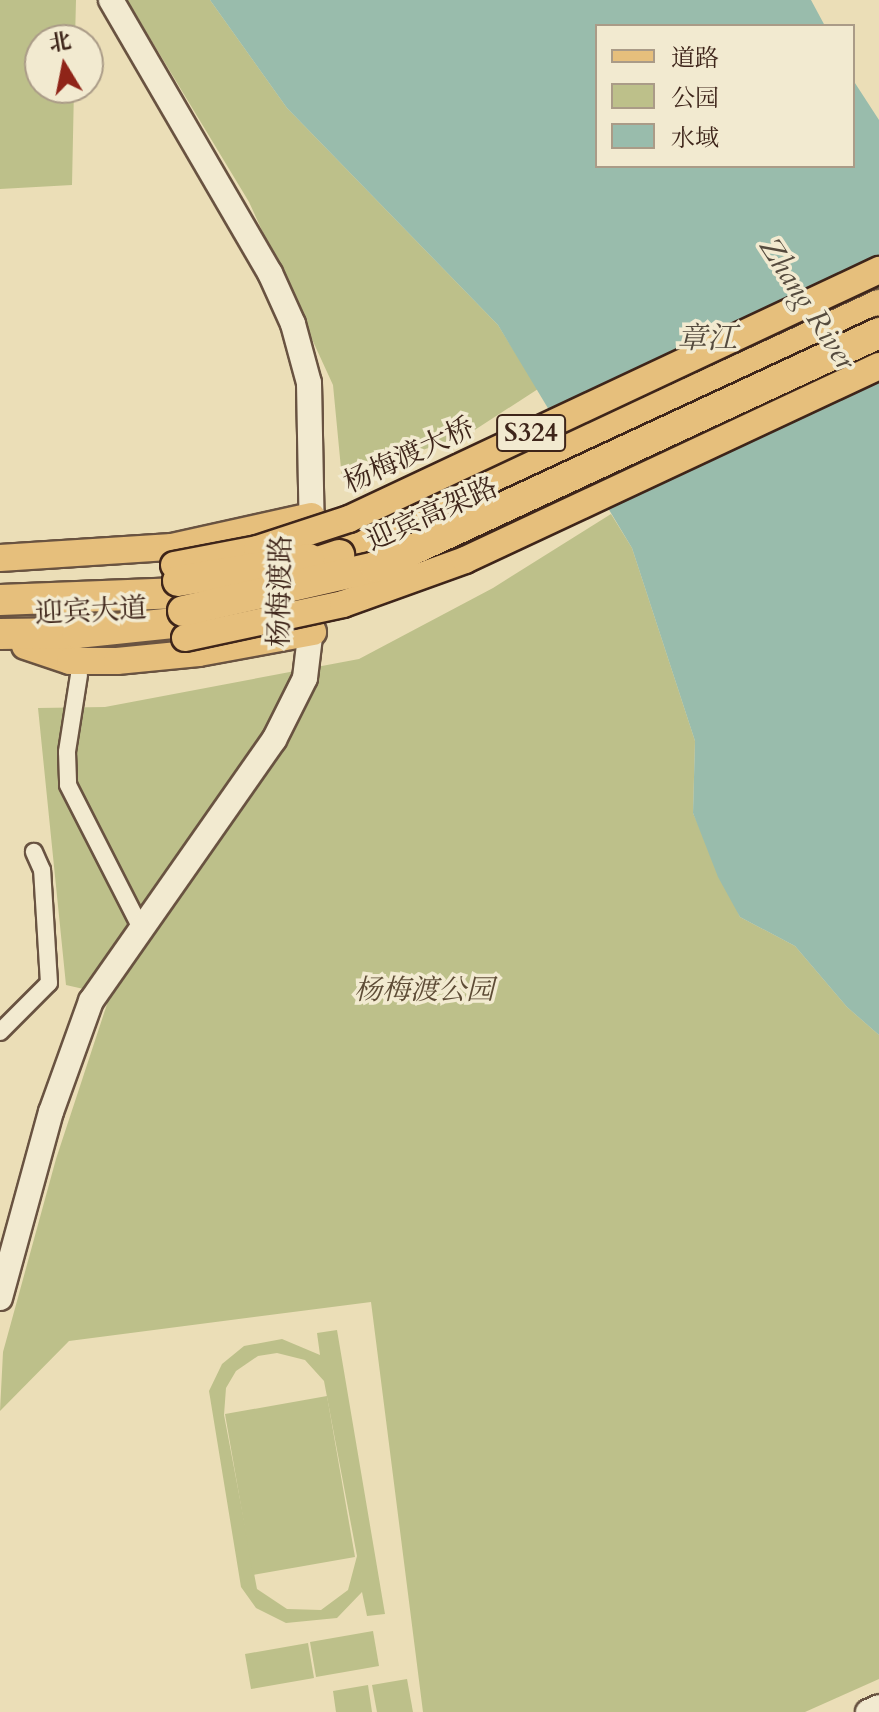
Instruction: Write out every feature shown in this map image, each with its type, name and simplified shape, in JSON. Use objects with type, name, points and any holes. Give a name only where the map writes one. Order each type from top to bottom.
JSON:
[{"type":"highway","name":"迎宾高架路","points":[[340,567],[879,305]]},
{"type":"highway","name":"迎宾高架路","points":[[340,567],[434,542],[879,333]]},
{"type":"highway","points":[[8,642],[66,634],[181,602],[340,567]]},
{"type":"highway","points":[[0,600],[270,606],[340,567]]},
{"type":"highway","points":[[0,584],[110,586],[181,602]]},
{"type":"highway","points":[[0,618],[181,602]]},
{"type":"main road","name":"杨梅渡大桥","points":[[181,602],[257,549],[349,519],[879,270]]},
{"type":"main road","name":"S324","points":[[181,602],[343,604],[465,560],[879,366]]},
{"type":"main road","points":[[0,558],[172,547],[312,516]]},
{"type":"main road","name":"迎宾大道","points":[[0,573],[181,602]]},
{"type":"main road","points":[[8,642],[70,661],[117,661],[199,653],[313,632]]},
{"type":"street","name":"杨梅渡路","points":[[0,1298],[51,1112],[84,1020],[142,930],[274,740],[305,678],[313,632],[309,383],[293,324],[270,273],[111,0]]},
{"type":"street","points":[[79,675],[67,752],[68,785],[142,930]]},
{"type":"street","points":[[0,1032],[49,983],[42,870],[34,852]]},
{"type":"street","points":[[868,1712],[879,1707]]},
{"type":"green space","points":[[0,0],[76,0],[75,24],[24,24],[24,104],[74,104],[72,185],[0,189]]},
{"type":"green space","points":[[127,0],[210,0],[287,108],[498,325],[538,389],[470,433],[342,479],[333,385],[249,202]]},
{"type":"green space","name":"杨梅渡公园","points":[[611,514],[632,548],[695,741],[693,813],[740,917],[795,946],[847,1007],[879,1035],[879,1679],[805,1712],[423,1712],[371,1302],[69,1341],[0,1411],[3,1352],[56,1159],[110,995],[66,985],[38,708],[105,707],[359,659],[493,588]]},
{"type":"green space","points":[[337,1330],[385,1614],[367,1616],[362,1592],[337,1618],[286,1623],[256,1608],[241,1587],[209,1391],[222,1364],[244,1346],[282,1339],[320,1355],[317,1333]],"holes":[[[277,1353],[305,1360],[324,1381],[357,1556],[348,1590],[321,1610],[287,1609],[257,1589],[224,1415],[226,1388],[236,1371],[258,1356]]]},
{"type":"green space","points":[[327,1396],[355,1557],[253,1575],[225,1414]]},
{"type":"green space","points":[[373,1631],[379,1666],[316,1677],[310,1642]]},
{"type":"green space","points":[[308,1643],[314,1678],[251,1689],[245,1654]]},
{"type":"green space","points":[[407,1679],[413,1712],[377,1712],[372,1685]]},
{"type":"green space","points":[[368,1685],[372,1712],[336,1712],[333,1691]]},
{"type":"water","name":"章江","points":[[210,0],[811,0],[824,24],[595,24],[595,168],[855,168],[855,83],[879,120],[879,1035],[847,1007],[795,946],[740,917],[718,877],[693,813],[695,741],[632,548],[498,325],[287,108]]},
{"type":"water label","name":"Zhang River","points":[[807,304]]}]
